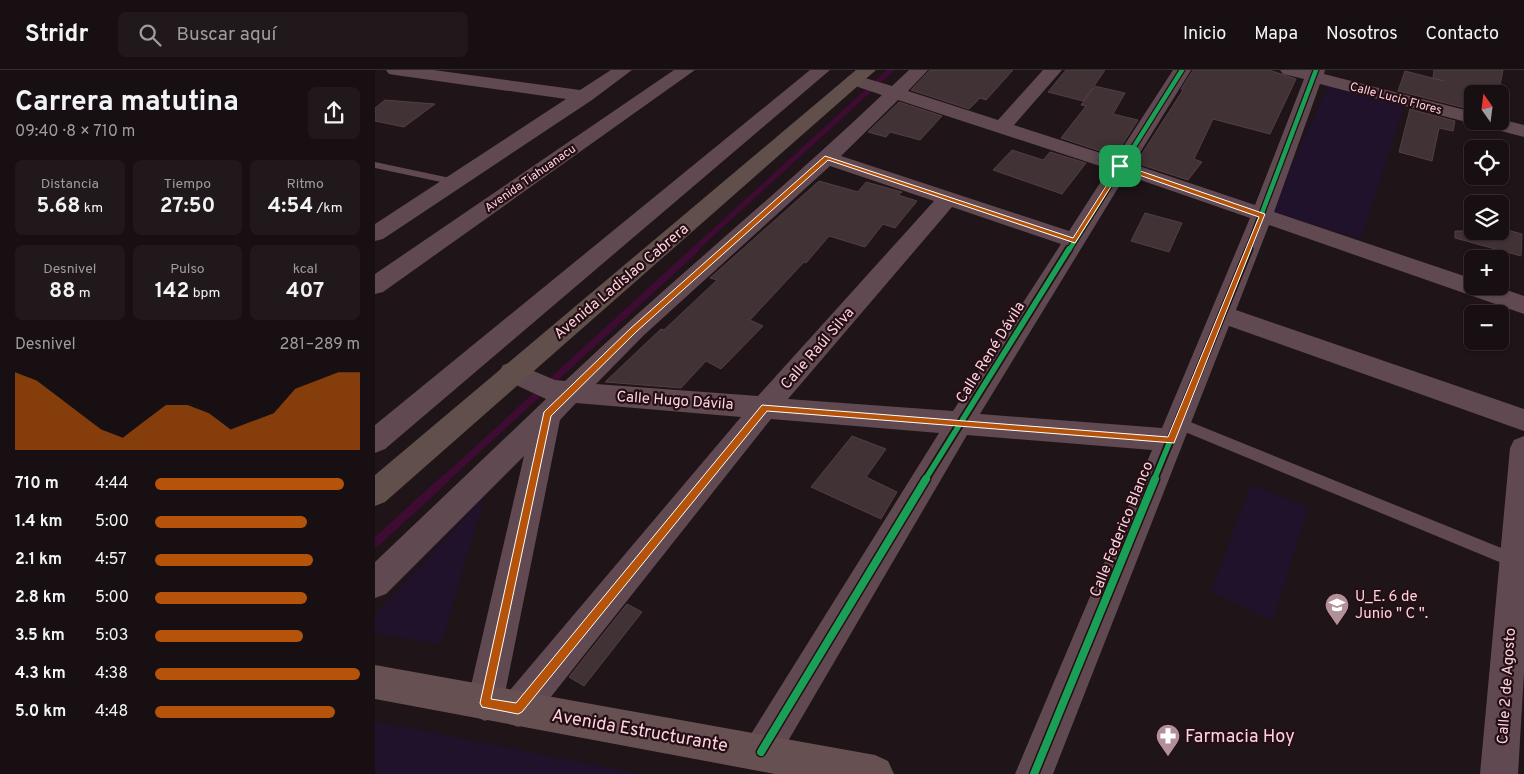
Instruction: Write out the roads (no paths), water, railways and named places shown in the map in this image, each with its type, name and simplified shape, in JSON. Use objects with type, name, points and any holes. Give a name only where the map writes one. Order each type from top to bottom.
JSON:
[{"type":"highway","name":"Avenida Ladislao Cabrera","points":[[375,493],[542,390],[643,263],[872,83]]},
{"type":"main road","name":"Avenida Estructurante","points":[[375,682],[875,774]]},
{"type":"street","points":[[395,70],[438,72],[585,96]]},
{"type":"street","points":[[375,234],[623,70]]},
{"type":"street","name":"Avenida Tiahuanacu","points":[[375,286],[686,70]]},
{"type":"street","points":[[375,441],[821,70]]},
{"type":"street","points":[[375,583],[542,390],[633,330],[827,158],[872,83],[919,70]]},
{"type":"street","points":[[1001,128],[1053,70]]},
{"type":"street","name":"Calle René Dávila","points":[[761,752],[960,423],[1182,70]]},
{"type":"street","name":"Calle Lucio Flores","points":[[1306,72],[1464,116]]},
{"type":"street","name":"Calle Federico Blanco","points":[[1034,774],[1263,216],[1306,72]]},
{"type":"street","points":[[872,83],[1524,305]]},
{"type":"street","points":[[1509,127],[1524,131]]},
{"type":"street","points":[[827,158],[1075,241]]},
{"type":"street","name":"Calle Raúl Silva","points":[[502,706],[948,198]]},
{"type":"street","points":[[610,247],[643,263]]},
{"type":"street","points":[[1222,314],[1524,420]]},
{"type":"street","points":[[502,706],[542,390]]},
{"type":"street","name":"Calle Hugo Dávila","points":[[542,390],[960,423],[1174,432]]},
{"type":"street","name":"Calle 2 de Agosto","points":[[1499,774],[1524,448]]},
{"type":"lane","points":[[375,165],[455,182]]},
{"type":"lane","points":[[1174,432],[1515,561]]},
{"type":"waterway","points":[[694,250],[891,70]]},
{"type":"waterway","points":[[444,480],[696,249]]},
{"type":"waterway","points":[[375,543],[445,479]]},
{"type":"place","name":"U_E. 6 de Junio \" C \".","points":[[1337,626]]},
{"type":"place","name":"Farmacia Hoy","points":[[1168,757]]}]
